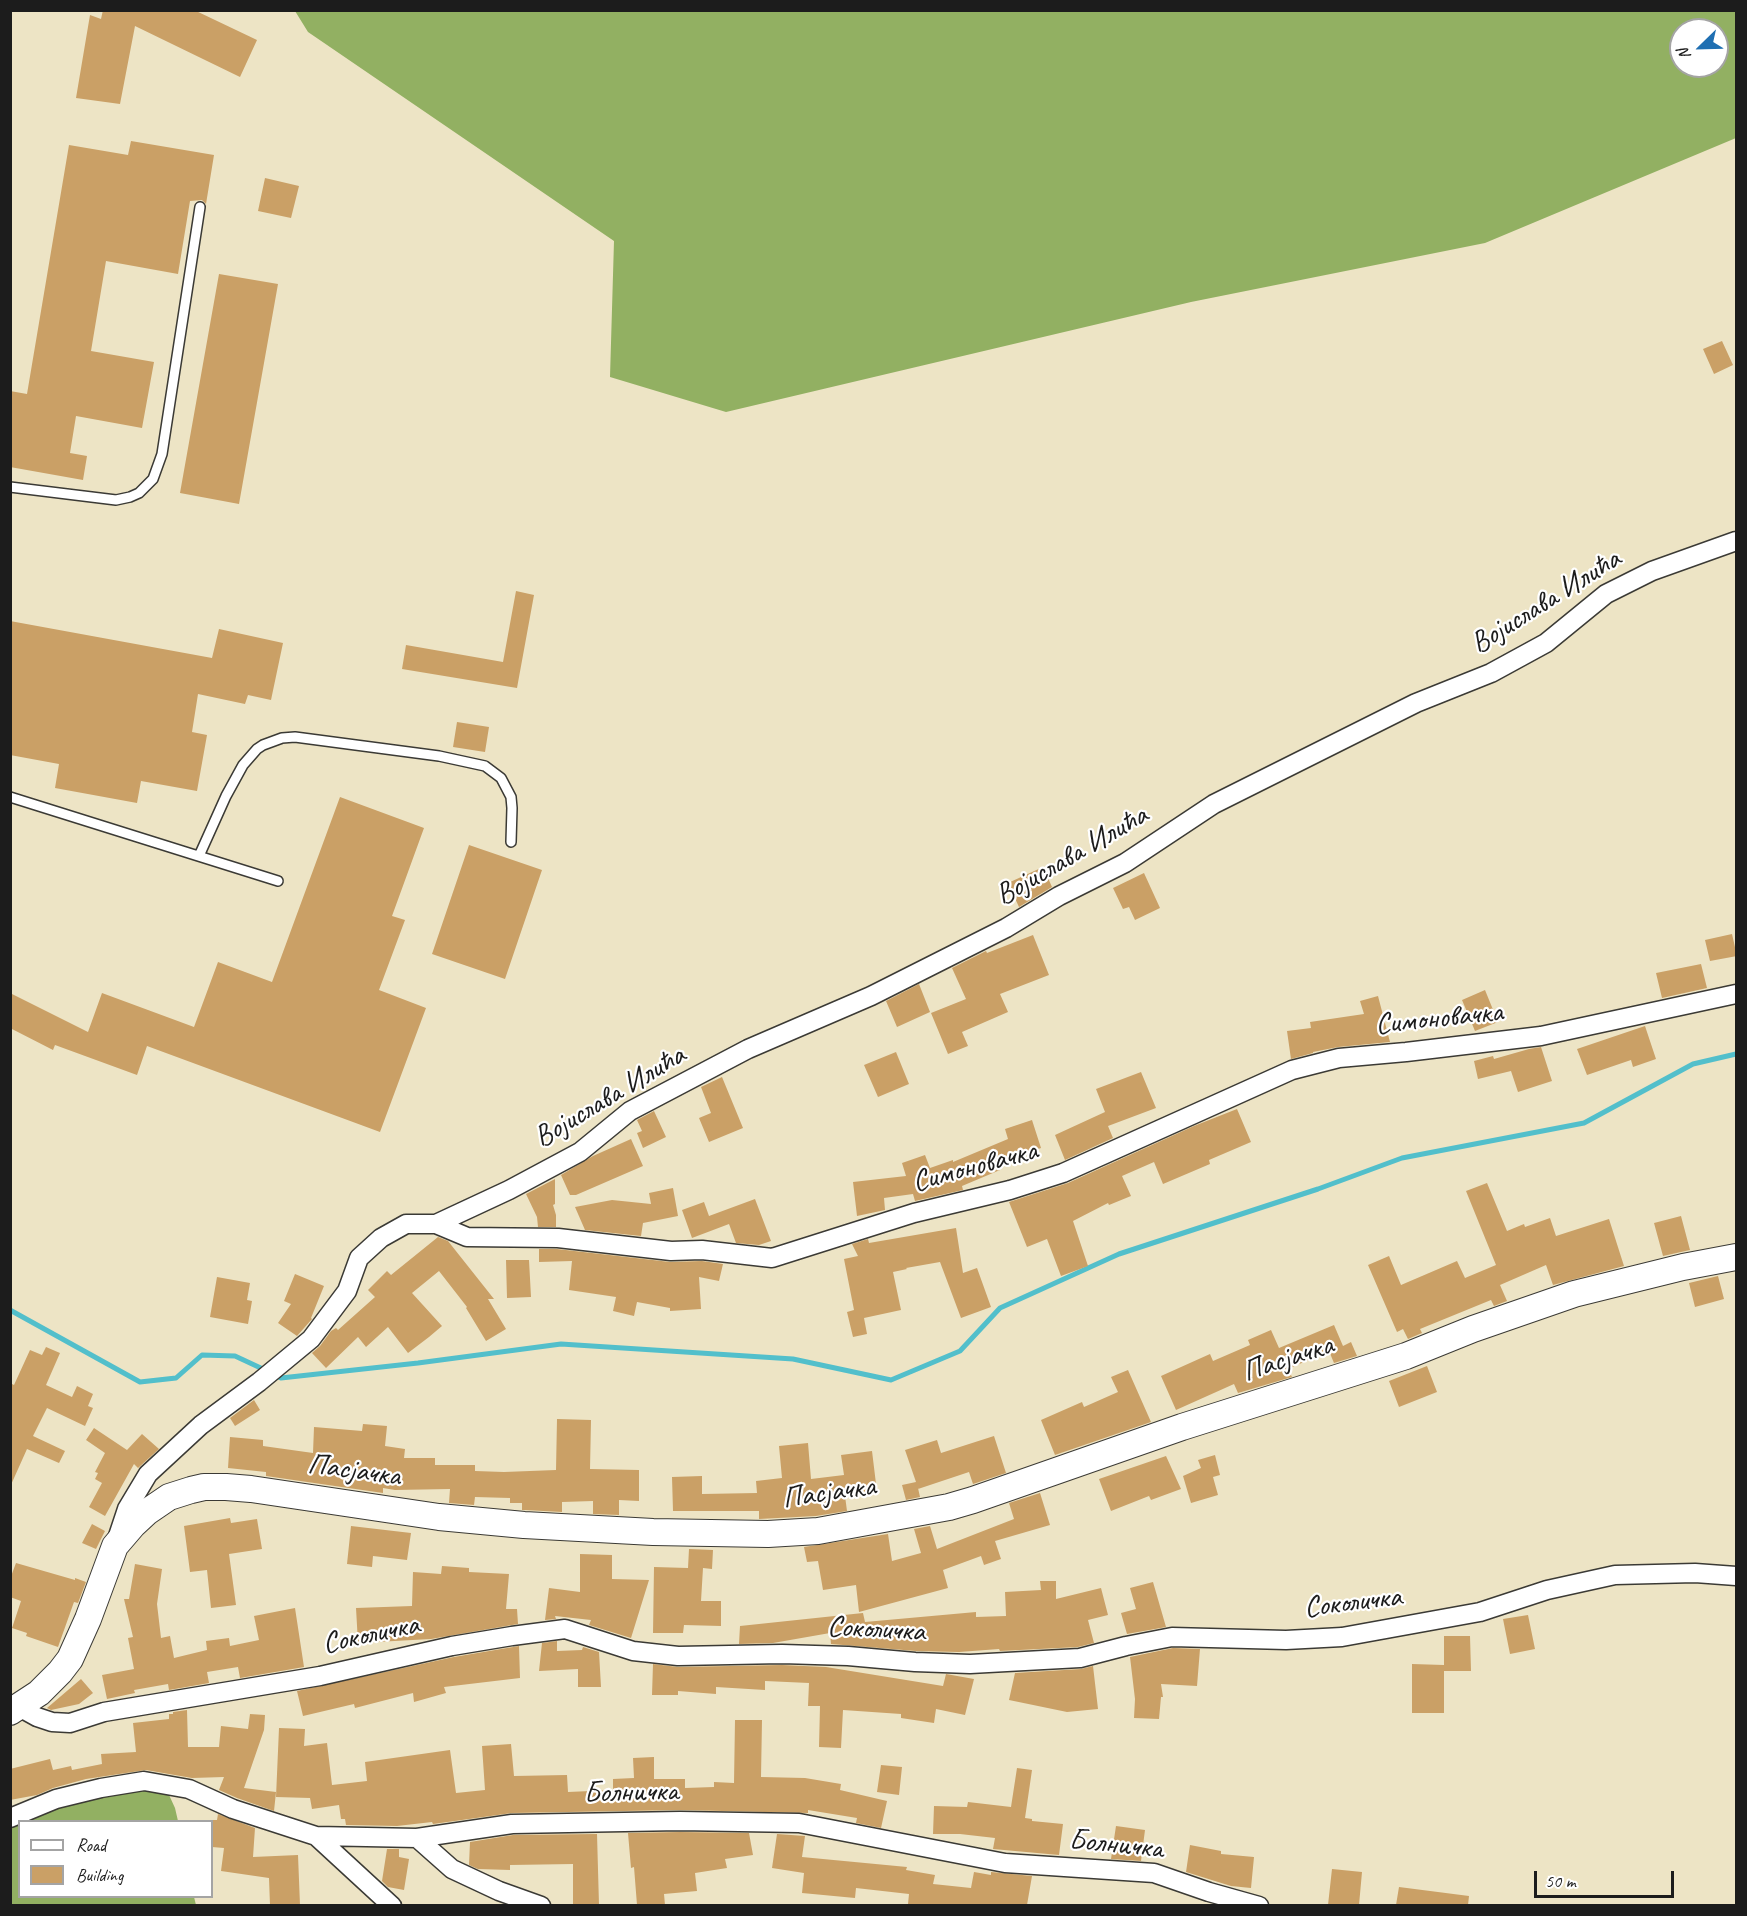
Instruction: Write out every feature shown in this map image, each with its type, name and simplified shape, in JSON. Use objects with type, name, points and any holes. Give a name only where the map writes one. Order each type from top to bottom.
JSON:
[{"type":"main road","name":"Пасјачка","points":[[15,1710],[49,1683],[70,1659],[85,1627],[115,1546],[133,1524],[158,1504],[180,1492],[204,1487],[251,1489],[439,1517],[524,1525],[654,1532],[797,1534],[818,1531],[949,1507],[974,1500],[1182,1427],[1406,1356],[1473,1329],[1574,1294],[1683,1267],[1737,1257]]},
{"type":"street","name":"Војислава Илића","points":[[436,1224],[509,1190],[580,1152],[630,1111],[748,1049],[871,996],[1006,928],[1059,896],[1125,863],[1214,804],[1416,703],[1491,674],[1546,643],[1606,594],[1652,571],[1737,540]]},
{"type":"street","name":"Симоновачка","points":[[115,1546],[127,1509],[148,1474],[201,1425],[259,1382],[311,1339],[347,1292],[359,1258],[381,1238],[406,1224],[436,1224],[466,1237],[558,1238],[671,1251],[702,1250],[772,1258],[914,1213],[1010,1190],[1063,1173],[1292,1070],[1339,1058],[1541,1036],[1737,994]]},
{"type":"street","name":"Соколичка","points":[[15,1710],[52,1722],[70,1723],[104,1712],[320,1676],[472,1643],[565,1629],[633,1651],[678,1656],[782,1654],[970,1664],[1080,1658],[1172,1637],[1286,1640],[1342,1637],[1480,1612],[1547,1590],[1615,1575],[1695,1573],[1737,1576]]},
{"type":"street","name":"Болничка","points":[[10,1818],[56,1799],[144,1781],[189,1789],[233,1809],[316,1836],[417,1838],[512,1824],[680,1821],[799,1823],[1005,1863],[1154,1873],[1209,1892],[1259,1905]]},
{"type":"street","points":[[316,1836],[390,1904]]},
{"type":"street","points":[[417,1838],[452,1869],[499,1891],[541,1905]]},
{"type":"lane","points":[[10,487],[116,500],[139,493],[153,479],[162,454],[200,207]]},
{"type":"lane","points":[[199,856],[226,796],[243,765],[257,749],[264,745],[282,738],[294,737],[439,756],[485,766],[501,778],[511,797],[511,842]]},
{"type":"lane","points":[[10,796],[278,880]]},
{"type":"green space","points":[[295,11],[1736,11],[1736,138],[1485,243],[1191,302],[726,412],[610,377],[614,241],[308,32]]},
{"type":"green space","points":[[164,1784],[178,1820],[18,1820],[18,1898],[194,1898],[196,1905],[11,1906],[11,1818],[56,1799]]},
{"type":"building","points":[[103,10],[194,10],[257,40],[240,77],[135,26],[120,104],[76,98],[90,15],[101,19]]},
{"type":"building","points":[[131,141],[214,155],[206,204],[202,200],[190,201],[178,274],[106,261],[91,351],[154,362],[142,428],[76,416],[70,453],[87,456],[83,480],[10,467],[10,391],[27,394],[69,145],[128,155]]},
{"type":"building","points":[[265,178],[299,186],[291,218],[258,211]]},
{"type":"building","points":[[219,274],[278,284],[239,504],[180,493]]},
{"type":"building","points":[[1722,341],[1733,365],[1714,374],[1703,349]]},
{"type":"building","points":[[516,591],[534,595],[517,688],[402,669],[406,645],[503,662]]},
{"type":"building","points":[[10,621],[212,658],[219,629],[283,643],[271,700],[248,695],[245,704],[198,694],[192,732],[207,735],[197,791],[141,781],[137,803],[55,788],[59,764],[10,755]]},
{"type":"building","points":[[457,722],[489,727],[485,752],[453,747]]},
{"type":"building","points":[[340,797],[424,828],[392,916],[405,920],[379,990],[426,1008],[380,1132],[147,1046],[137,1075],[55,1045],[53,1050],[10,1028],[10,993],[88,1032],[102,993],[194,1027],[218,962],[272,982]]},
{"type":"building","points":[[469,845],[542,870],[505,979],[432,954]]},
{"type":"building","points":[[1043,867],[1052,887],[1019,907],[1008,883]]},
{"type":"building","points":[[1144,873],[1160,908],[1135,920],[1129,907],[1123,909],[1113,888]]},
{"type":"building","points":[[1732,934],[1737,956],[1710,961],[1705,940]]},
{"type":"building","points":[[1033,935],[1049,975],[1000,994],[1008,1012],[962,1032],[968,1046],[948,1054],[931,1013],[966,999],[952,968],[986,951],[987,953]]},
{"type":"building","points":[[1701,964],[1707,988],[1662,998],[1656,973]]},
{"type":"building","points":[[919,984],[930,1012],[897,1027],[886,1001]]},
{"type":"building","points":[[1485,990],[1498,1022],[1475,1031],[1462,1000]]},
{"type":"building","points":[[1378,996],[1390,1042],[1338,1047],[1291,1059],[1287,1031],[1311,1028],[1310,1022],[1364,1014],[1360,1001]]},
{"type":"building","points":[[1645,1026],[1656,1059],[1633,1067],[1631,1060],[1587,1075],[1577,1049]]},
{"type":"building","points":[[1541,1047],[1552,1081],[1518,1092],[1511,1071],[1478,1079],[1474,1061],[1493,1056],[1494,1059]]},
{"type":"building","points":[[896,1052],[909,1084],[878,1097],[864,1065]]},
{"type":"building","points":[[1141,1072],[1156,1108],[1108,1126],[1113,1138],[1065,1160],[1055,1135],[1105,1112],[1096,1089]]},
{"type":"building","points":[[722,1077],[743,1128],[709,1142],[699,1118],[711,1113],[701,1087]]},
{"type":"building","points":[[1237,1109],[1251,1142],[1209,1160],[1210,1164],[1163,1184],[1154,1162],[1122,1176],[1131,1196],[1109,1205],[1108,1203],[1073,1221],[1088,1266],[1061,1276],[1047,1239],[1027,1247],[1009,1202],[1068,1183]]},
{"type":"building","points":[[654,1111],[666,1137],[643,1148],[637,1133],[642,1131],[637,1120]]},
{"type":"building","points":[[1032,1120],[1041,1148],[997,1163],[1000,1170],[962,1186],[963,1190],[915,1201],[913,1194],[884,1198],[885,1210],[857,1216],[853,1182],[906,1176],[902,1163],[925,1155],[930,1168],[953,1160],[953,1162],[1008,1139],[1005,1129]]},
{"type":"building","points":[[631,1139],[643,1166],[576,1195],[570,1195],[561,1175],[593,1156]]},
{"type":"building","points":[[555,1179],[555,1204],[553,1205],[556,1227],[538,1227],[537,1217],[526,1194]]},
{"type":"building","points":[[1487,1183],[1507,1231],[1550,1218],[1556,1236],[1609,1219],[1624,1266],[1553,1285],[1546,1265],[1500,1285],[1507,1301],[1494,1306],[1491,1300],[1420,1329],[1422,1333],[1408,1339],[1403,1329],[1397,1332],[1368,1265],[1389,1256],[1401,1285],[1457,1261],[1465,1278],[1496,1265],[1466,1191]]},
{"type":"building","points":[[673,1188],[678,1216],[643,1223],[641,1236],[585,1230],[575,1207],[612,1200],[651,1204],[649,1193]]},
{"type":"building","points":[[755,1199],[771,1241],[759,1245],[736,1243],[729,1224],[692,1238],[682,1210],[704,1202],[709,1216]]},
{"type":"building","points":[[1681,1216],[1690,1250],[1663,1256],[1654,1223]]},
{"type":"building","points":[[956,1228],[963,1273],[977,1268],[991,1307],[961,1318],[940,1262],[906,1268],[893,1272],[901,1310],[864,1318],[867,1334],[853,1337],[847,1312],[854,1310],[844,1259],[858,1256],[852,1244],[868,1239],[869,1243]]},
{"type":"building","points":[[438,1237],[448,1241],[494,1299],[488,1299],[506,1329],[486,1341],[467,1307],[439,1271],[412,1293],[442,1326],[408,1353],[388,1327],[366,1347],[358,1337],[326,1368],[312,1353],[331,1331],[336,1328],[338,1330],[375,1297],[368,1290],[387,1271],[391,1275]]},
{"type":"building","points":[[539,1249],[670,1262],[702,1261],[723,1264],[719,1281],[699,1277],[701,1309],[670,1311],[670,1308],[637,1302],[634,1316],[613,1311],[616,1297],[569,1290],[572,1261],[539,1262]]},
{"type":"building","points":[[506,1260],[529,1260],[531,1297],[507,1298]]},
{"type":"building","points":[[295,1274],[324,1286],[312,1319],[297,1336],[278,1323],[291,1304],[284,1301]]},
{"type":"building","points":[[1718,1276],[1724,1299],[1695,1307],[1689,1283]]},
{"type":"building","points":[[217,1277],[250,1283],[247,1300],[252,1301],[248,1324],[210,1317]]},
{"type":"building","points":[[1334,1325],[1343,1346],[1351,1342],[1357,1356],[1334,1363],[1329,1351],[1288,1369],[1292,1377],[1238,1393],[1234,1384],[1176,1410],[1161,1376],[1210,1354],[1213,1361],[1250,1345],[1248,1340],[1271,1330],[1279,1348]]},
{"type":"building","points":[[46,1347],[60,1353],[46,1385],[72,1397],[77,1386],[93,1394],[88,1406],[93,1408],[85,1426],[47,1408],[33,1436],[65,1451],[59,1463],[27,1449],[10,1487],[10,1383],[14,1385],[30,1350],[42,1355]]},
{"type":"building","points":[[1427,1366],[1437,1392],[1399,1407],[1389,1381]]},
{"type":"building","points":[[1128,1370],[1151,1422],[1055,1455],[1041,1420],[1082,1402],[1084,1407],[1118,1392],[1111,1377]]},
{"type":"building","points":[[254,1400],[260,1410],[235,1426],[230,1418]]},
{"type":"building","points":[[557,1419],[591,1420],[590,1469],[639,1470],[639,1501],[619,1500],[619,1515],[593,1514],[593,1501],[562,1502],[562,1512],[522,1510],[522,1503],[510,1503],[510,1498],[475,1497],[474,1505],[449,1503],[450,1489],[395,1490],[383,1488],[383,1493],[266,1476],[266,1472],[228,1468],[230,1437],[263,1440],[263,1446],[313,1453],[314,1427],[362,1431],[363,1424],[387,1426],[385,1446],[405,1449],[404,1458],[435,1458],[435,1465],[475,1465],[475,1471],[556,1470]]},
{"type":"building","points":[[94,1428],[127,1450],[142,1434],[159,1449],[138,1468],[134,1464],[105,1516],[89,1507],[102,1483],[95,1479],[98,1473],[95,1472],[105,1453],[86,1440]]},
{"type":"building","points":[[994,1436],[1006,1473],[973,1484],[969,1472],[918,1489],[920,1497],[906,1500],[902,1485],[916,1482],[905,1450],[937,1440],[941,1453]]},
{"type":"building","points":[[808,1443],[811,1479],[844,1475],[841,1455],[872,1451],[877,1492],[845,1496],[847,1511],[816,1516],[759,1519],[759,1511],[673,1511],[672,1477],[702,1476],[702,1494],[757,1493],[756,1481],[782,1478],[779,1446]]},
{"type":"building","points":[[1215,1455],[1220,1475],[1213,1477],[1218,1495],[1191,1503],[1183,1476],[1201,1468],[1198,1460]]},
{"type":"building","points":[[1166,1456],[1181,1489],[1151,1500],[1149,1496],[1111,1511],[1099,1479]]},
{"type":"building","points":[[1040,1493],[1050,1525],[995,1541],[1001,1559],[984,1565],[981,1556],[943,1570],[948,1588],[859,1612],[856,1585],[823,1590],[818,1561],[807,1562],[804,1547],[888,1534],[892,1561],[921,1553],[914,1529],[930,1526],[937,1549],[1014,1519],[1009,1503]]},
{"type":"building","points":[[230,1518],[231,1523],[257,1519],[262,1549],[229,1554],[236,1605],[211,1608],[207,1570],[190,1572],[184,1526]]},
{"type":"building","points":[[92,1524],[105,1531],[96,1549],[82,1543]]},
{"type":"building","points":[[351,1526],[411,1533],[407,1560],[373,1556],[372,1567],[347,1564]]},
{"type":"building","points":[[689,1549],[713,1550],[712,1569],[703,1568],[701,1601],[721,1601],[721,1626],[684,1625],[683,1633],[653,1633],[654,1567],[688,1568]]},
{"type":"building","points":[[580,1554],[612,1555],[612,1579],[649,1580],[631,1638],[589,1625],[591,1620],[555,1616],[556,1619],[545,1620],[549,1588],[580,1592]]},
{"type":"building","points":[[16,1563],[86,1582],[78,1603],[74,1602],[58,1647],[26,1636],[27,1633],[12,1628],[21,1601],[10,1597],[10,1579]]},
{"type":"building","points":[[135,1564],[162,1569],[157,1604],[161,1638],[170,1636],[174,1658],[207,1650],[206,1641],[229,1638],[230,1646],[259,1640],[254,1616],[295,1608],[304,1667],[240,1678],[238,1667],[207,1672],[209,1683],[169,1690],[168,1684],[134,1690],[135,1693],[107,1699],[102,1675],[134,1669],[128,1638],[133,1637],[124,1599],[129,1599]]},
{"type":"building","points":[[442,1566],[469,1568],[469,1572],[509,1574],[506,1609],[517,1609],[518,1624],[431,1639],[358,1643],[356,1608],[412,1606],[413,1572],[441,1574]]},
{"type":"building","points":[[1040,1581],[1056,1581],[1056,1599],[1101,1588],[1108,1615],[1088,1620],[1094,1643],[1078,1647],[1000,1651],[999,1649],[959,1652],[916,1651],[831,1644],[830,1633],[773,1643],[739,1644],[740,1626],[863,1613],[865,1622],[976,1612],[976,1617],[1006,1616],[1005,1592],[1041,1590]]},
{"type":"building","points":[[1153,1582],[1166,1627],[1127,1634],[1121,1613],[1136,1609],[1130,1588]]},
{"type":"building","points":[[1528,1615],[1535,1649],[1510,1654],[1503,1619]]},
{"type":"building","points":[[1444,1636],[1470,1636],[1471,1671],[1444,1671],[1444,1713],[1412,1713],[1412,1664],[1444,1665]]},
{"type":"building","points":[[557,1641],[557,1651],[582,1650],[583,1647],[599,1652],[601,1687],[578,1687],[578,1669],[539,1671],[542,1643]]},
{"type":"building","points":[[519,1646],[520,1678],[444,1687],[446,1693],[414,1702],[413,1693],[355,1708],[354,1704],[303,1716],[297,1691],[454,1657]]},
{"type":"building","points":[[1173,1648],[1200,1649],[1197,1686],[1161,1684],[1163,1697],[1161,1697],[1159,1719],[1134,1718],[1135,1699],[1130,1657]]},
{"type":"building","points":[[653,1664],[678,1667],[782,1665],[826,1667],[943,1686],[946,1674],[974,1679],[965,1715],[936,1709],[934,1723],[901,1718],[901,1714],[843,1710],[841,1748],[819,1747],[820,1706],[808,1706],[809,1683],[765,1681],[765,1690],[716,1687],[716,1694],[678,1691],[678,1695],[652,1695]]},
{"type":"building","points":[[1093,1666],[1098,1709],[1067,1712],[1009,1700],[1015,1673],[1081,1669]]},
{"type":"building","points":[[81,1679],[93,1693],[79,1704],[51,1710],[47,1708]]},
{"type":"building","points":[[187,1710],[188,1747],[219,1747],[221,1726],[248,1729],[250,1714],[265,1715],[264,1730],[244,1788],[276,1792],[274,1811],[219,1790],[224,1777],[192,1778],[146,1770],[86,1779],[37,1795],[10,1800],[10,1769],[50,1759],[53,1770],[71,1766],[72,1770],[102,1764],[101,1754],[136,1752],[133,1723],[169,1719],[169,1714],[173,1712]]},
{"type":"building","points":[[735,1720],[762,1720],[761,1777],[805,1778],[841,1784],[840,1790],[887,1801],[881,1828],[856,1823],[857,1818],[808,1810],[808,1813],[680,1810],[512,1813],[433,1824],[432,1822],[397,1826],[346,1825],[345,1819],[341,1819],[339,1805],[312,1809],[310,1798],[276,1797],[279,1728],[305,1729],[304,1746],[327,1743],[332,1785],[367,1781],[365,1762],[450,1750],[456,1793],[485,1790],[482,1746],[511,1744],[514,1776],[567,1775],[568,1792],[613,1790],[613,1779],[634,1778],[633,1758],[654,1757],[654,1779],[685,1779],[685,1788],[714,1787],[714,1782],[734,1783]]},
{"type":"building","points":[[881,1765],[902,1767],[899,1795],[877,1792]]},
{"type":"building","points":[[1017,1768],[1032,1770],[1025,1818],[1032,1819],[1032,1821],[1063,1824],[1059,1855],[993,1849],[995,1838],[933,1834],[934,1806],[967,1807],[968,1802],[1011,1807]]},
{"type":"building","points":[[218,1814],[255,1828],[253,1857],[298,1855],[300,1905],[270,1905],[269,1878],[221,1871],[224,1848],[213,1847],[213,1820],[217,1820]]},
{"type":"building","points":[[1116,1826],[1145,1830],[1141,1861],[1111,1859]]},
{"type":"building","points":[[628,1833],[749,1833],[753,1855],[725,1859],[727,1868],[695,1873],[697,1891],[664,1894],[665,1905],[637,1905]]},
{"type":"building","points":[[597,1834],[599,1905],[573,1905],[573,1864],[510,1865],[510,1870],[478,1869],[469,1865],[470,1842],[513,1835]]},
{"type":"building","points":[[777,1834],[805,1836],[802,1857],[907,1867],[906,1870],[935,1875],[933,1884],[971,1888],[974,1872],[991,1875],[991,1872],[1032,1876],[1027,1905],[908,1904],[909,1894],[856,1888],[855,1898],[802,1893],[804,1873],[772,1868]]},
{"type":"building","points":[[1190,1845],[1221,1851],[1221,1854],[1254,1857],[1251,1888],[1231,1886],[1186,1872]]},
{"type":"building","points":[[387,1849],[399,1849],[399,1857],[409,1859],[404,1890],[388,1887],[382,1881]]},
{"type":"building","points":[[1332,1869],[1362,1872],[1359,1905],[1328,1905]]},
{"type":"building","points":[[1399,1887],[1469,1896],[1468,1905],[1396,1905]]},
{"type":"waterway","points":[[274,1374],[281,1378],[561,1344],[793,1359],[891,1380],[960,1351],[1000,1308],[1119,1254],[1318,1189],[1402,1158],[1584,1123],[1693,1064],[1736,1054]]},
{"type":"waterway","points":[[10,1310],[140,1382],[176,1378],[202,1355],[235,1356],[265,1370]]}]
